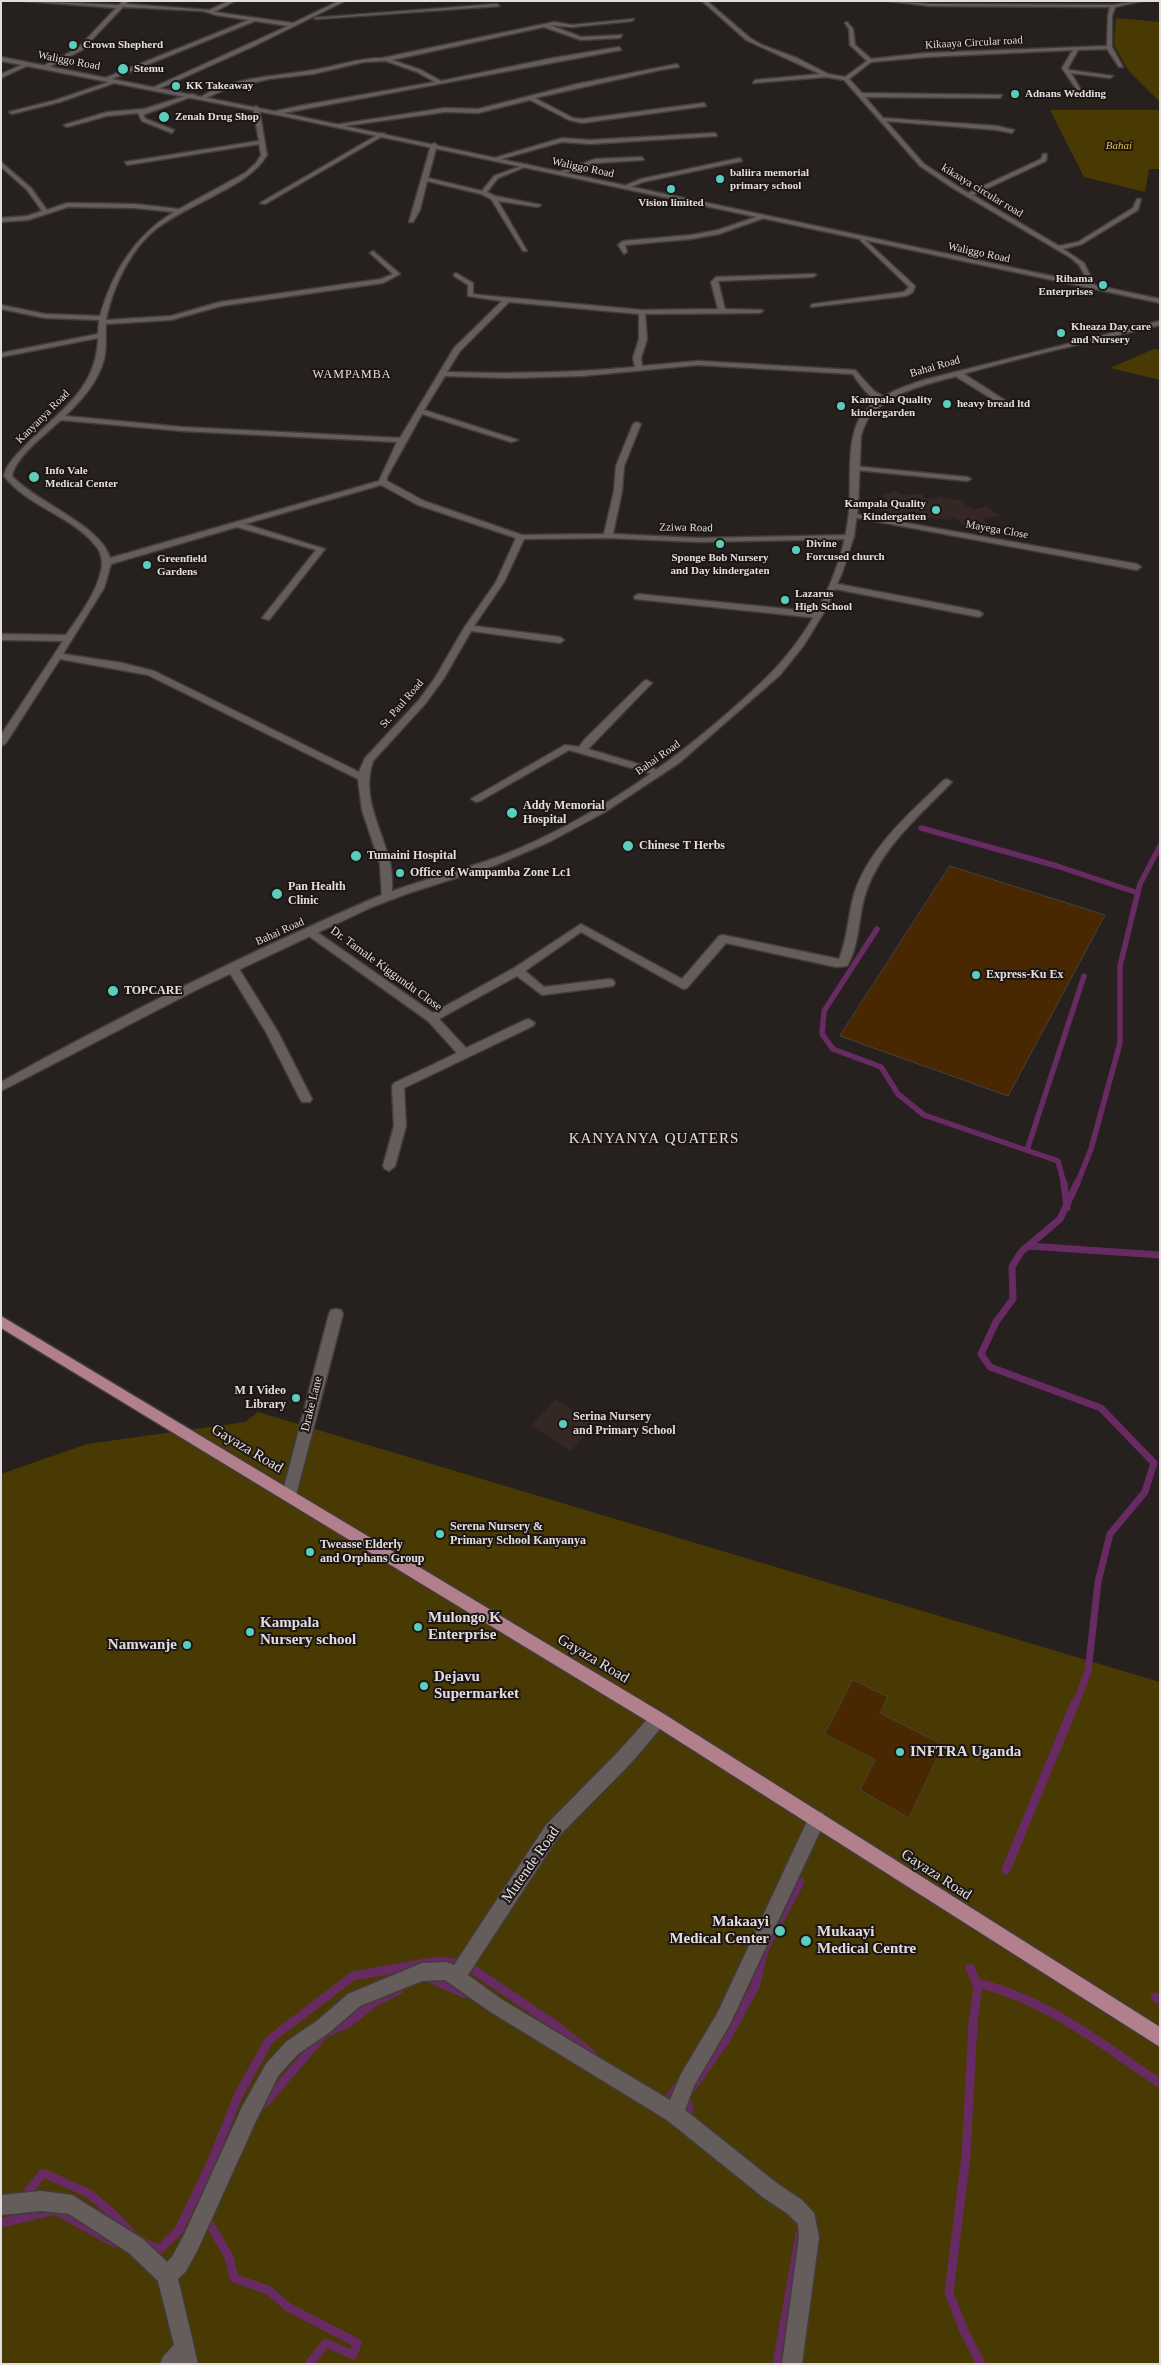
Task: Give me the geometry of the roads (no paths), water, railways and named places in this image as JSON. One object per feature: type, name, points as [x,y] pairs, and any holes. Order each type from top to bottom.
[{"type":"main road","name":"Gayaza Road","points":[[1,1321],[658,1719],[1160,2038]]},
{"type":"street","points":[[27,1],[184,7],[254,20],[295,25]]},
{"type":"street","points":[[209,12],[233,1]]},
{"type":"street","points":[[156,88],[309,19],[343,1]]},
{"type":"street","points":[[438,9],[451,1]]},
{"type":"street","points":[[704,1],[754,43],[795,59],[826,75]]},
{"type":"street","points":[[891,1],[930,5],[1053,3],[1113,6],[1139,1]]},
{"type":"street","points":[[45,67],[80,49],[123,4]]},
{"type":"street","points":[[309,19],[497,5]]},
{"type":"street","points":[[1113,6],[1110,16],[1109,47],[1121,66]]},
{"type":"street","points":[[107,79],[254,20]]},
{"type":"street","points":[[204,97],[222,89],[269,77],[313,72],[364,60],[386,59],[545,25],[559,23],[572,26],[632,20]]},
{"type":"street","points":[[847,23],[851,29],[853,46],[870,61]]},
{"type":"street","points":[[545,25],[583,40],[620,36]]},
{"type":"street","name":"Kikaaya Circular road","points":[[846,78],[870,61],[926,55],[1109,47]]},
{"type":"street","points":[[1077,48],[1065,68],[1080,89]]},
{"type":"street","points":[[278,112],[340,97],[440,82],[619,49]]},
{"type":"street","name":"Waliggo Road","points":[[1,59],[337,124],[762,218],[1160,301]]},
{"type":"street","points":[[386,59],[419,71],[440,82]]},
{"type":"street","points":[[1,76],[28,64]]},
{"type":"street","points":[[337,124],[444,110],[478,111],[529,97],[644,71],[677,66]]},
{"type":"street","points":[[1067,71],[1110,76]]},
{"type":"street","points":[[755,82],[826,75],[846,78]]},
{"type":"street","name":"kikaaya circular road","points":[[846,78],[922,165],[1082,264],[1094,287]]},
{"type":"street","points":[[12,112],[58,101],[117,80]]},
{"type":"street","points":[[859,94],[1000,96]]},
{"type":"street","points":[[67,125],[107,114],[144,111],[193,95]]},
{"type":"street","points":[[529,97],[576,121],[704,105]]},
{"type":"street","name":"Kanyanya Road","points":[[107,562],[98,543],[79,527],[5,476],[13,463],[78,398],[95,370],[100,359],[103,320],[125,264],[136,247],[153,228],[178,211],[253,171],[263,161],[256,108]]},
{"type":"street","points":[[144,111],[140,114],[144,120],[172,131]]},
{"type":"street","points":[[643,114],[651,118]]},
{"type":"street","points":[[880,119],[997,128],[1012,131]]},
{"type":"street","points":[[263,203],[383,134]]},
{"type":"street","points":[[494,159],[562,140],[596,142],[715,135]]},
{"type":"street","points":[[127,163],[262,142]]},
{"type":"street","points":[[411,221],[416,210],[434,145]]},
{"type":"street","points":[[968,195],[1044,160],[1045,155]]},
{"type":"street","points":[[559,173],[595,161],[642,159]]},
{"type":"street","points":[[625,187],[641,181],[740,160]]},
{"type":"street","points":[[1,164],[29,190],[45,211]]},
{"type":"street","points":[[484,193],[496,177],[525,165]]},
{"type":"street","points":[[425,179],[484,193],[493,198],[538,205]]},
{"type":"street","points":[[493,198],[525,250]]},
{"type":"street","points":[[1058,248],[1080,243],[1136,209],[1139,200]]},
{"type":"street","points":[[1,220],[28,218],[60,206],[103,205],[178,211]]},
{"type":"street","points":[[624,252],[621,245],[623,243],[709,233],[745,225],[762,218]]},
{"type":"street","points":[[813,306],[911,292],[913,287],[875,253],[862,238]]},
{"type":"street","points":[[1,307],[55,317],[103,320],[171,318],[220,304],[383,281],[395,277],[397,274],[379,261],[373,253]]},
{"type":"street","points":[[456,275],[471,284],[470,295],[473,296],[642,312],[760,311]]},
{"type":"street","points":[[722,311],[714,282],[716,279],[813,275]]},
{"type":"street","points":[[1,743],[58,656],[103,580],[107,562],[383,482],[383,476],[402,440],[457,350],[508,299]]},
{"type":"street","points":[[639,368],[637,358],[643,339],[642,312]]},
{"type":"street","name":"Bahai Road","points":[[1,1087],[83,1041],[232,967],[387,898],[508,856],[613,804],[696,746],[788,660],[818,615],[833,586],[850,537],[856,468],[855,442],[858,428],[864,417],[886,400],[912,386],[1160,323]]},
{"type":"street","points":[[1,355],[102,335]]},
{"type":"street","points":[[441,374],[573,374],[684,364],[727,364],[855,372],[865,390],[873,396],[886,400]]},
{"type":"street","points":[[958,374],[1005,403]]},
{"type":"street","points":[[420,411],[514,440]]},
{"type":"street","points":[[59,418],[182,429],[402,440]]},
{"type":"street","points":[[608,536],[618,490],[620,466],[637,424]]},
{"type":"street","points":[[856,468],[968,479]]},
{"type":"street","name":"Zziwa Road","points":[[383,482],[395,491],[421,503],[521,537],[608,536],[699,540],[850,537]]},
{"type":"street","name":"Mayega Close","points":[[853,514],[1136,566]]},
{"type":"street","points":[[235,524],[321,549],[266,618]]},
{"type":"street","name":"St. Paul Road","points":[[362,776],[368,760],[422,702],[468,628],[500,582],[521,537]]},
{"type":"street","points":[[833,586],[979,614]]},
{"type":"street","points":[[638,597],[818,615]]},
{"type":"street","points":[[468,628],[560,640]]},
{"type":"street","points":[[1,637],[69,638]]},
{"type":"street","points":[[58,656],[122,666],[151,673],[312,754],[362,776],[363,794],[385,862],[387,898]]},
{"type":"street","points":[[582,750],[588,741],[647,683]]},
{"type":"street","points":[[476,799],[568,747],[658,774]]},
{"type":"street","points":[[432,1018],[518,971],[581,927],[683,985],[723,939],[843,963],[860,893],[868,872],[880,854],[947,782]]},
{"type":"street","name":"Dr. Tamale Kiggundu Close","points":[[310,932],[432,1018],[464,1053]]},
{"type":"street","points":[[232,967],[280,1043],[306,1099]]},
{"type":"street","points":[[518,971],[542,991],[609,983]]},
{"type":"street","points":[[390,1166],[400,1126],[398,1086],[529,1023]]},
{"type":"street","name":"Drake Lane","points":[[289,1495],[336,1314]]},
{"type":"street","name":"Mutende Road","points":[[456,1977],[552,1831],[625,1757],[658,1719]]},
{"type":"street","points":[[674,2113],[687,2080],[724,2018],[817,1819]]},
{"type":"street","points":[[167,2276],[179,2264],[191,2242],[249,2114],[272,2070],[292,2048],[324,2026],[354,2000],[422,1972],[447,1971],[495,2005],[674,2113],[771,2191],[794,2207],[807,2220],[809,2238],[792,2364]]},
{"type":"street","points":[[1,2205],[41,2201],[72,2205],[136,2246],[167,2276],[186,2356],[170,2364]]},
{"type":"waterway","points":[[921,828],[1057,866],[1138,893]]},
{"type":"waterway","points":[[1138,893],[1140,884],[1160,846]]},
{"type":"waterway","points":[[1077,1184],[1091,1149],[1120,1043],[1120,966],[1138,893]]},
{"type":"waterway","points":[[877,929],[824,1011],[822,1034],[833,1049],[881,1067],[898,1094],[924,1115],[1058,1161],[1064,1184]]},
{"type":"waterway","points":[[1027,1150],[1084,976]]},
{"type":"waterway","points":[[1064,1183],[1067,1205]]},
{"type":"waterway","points":[[1067,1205],[1077,1183]]},
{"type":"waterway","points":[[1028,1246],[1060,1219],[1067,1205]]},
{"type":"waterway","points":[[1028,1246],[1160,1255]]},
{"type":"waterway","points":[[1028,1246],[1021,1252],[1012,1267],[1013,1299],[996,1322],[981,1354],[990,1367],[1101,1408],[1154,1463],[1145,1492],[1110,1534],[1098,1582],[1088,1672],[1075,1705]]},
{"type":"waterway","points":[[1006,1870],[1075,1703]]},
{"type":"waterway","points":[[691,2089],[725,2041],[755,1987],[764,1950],[800,1882]]},
{"type":"waterway","points":[[141,2241],[159,2250],[179,2230],[212,2161],[238,2096],[269,2040],[353,1976],[437,1961],[465,1964],[555,2025],[593,2055]]},
{"type":"waterway","points":[[970,1968],[976,1983]]},
{"type":"waterway","points":[[429,1978],[466,1994]]},
{"type":"waterway","points":[[976,1983],[1001,1990],[1049,2011],[1072,2024],[1160,2083]]},
{"type":"waterway","points":[[976,1983],[978,1987],[973,2023],[966,2156],[949,2293],[964,2331],[981,2364]]},
{"type":"waterway","points":[[264,2104],[324,2034],[350,2022],[373,2003],[399,1990]]},
{"type":"waterway","points":[[1155,1997],[1160,2000]]},
{"type":"waterway","points":[[663,2099],[668,2101],[677,2087]]},
{"type":"waterway","points":[[686,2097],[689,2110]]},
{"type":"waterway","points":[[22,2199],[43,2173],[88,2193],[112,2213],[133,2235]]},
{"type":"waterway","points":[[1,2223],[55,2210],[115,2243]]},
{"type":"waterway","points":[[206,2218],[229,2257],[234,2278],[268,2290],[288,2307],[357,2343],[353,2355],[326,2343],[309,2364]]},
{"type":"waterway","points":[[777,2364],[800,2234]]},
{"type":"place","name":"Crown Shepherd","points":[[73,45]]},
{"type":"place","name":"Stemu","points":[[123,69]]},
{"type":"place","name":"KK Takeaway","points":[[176,86]]},
{"type":"place","name":"Adnans Wedding","points":[[1015,94]]},
{"type":"place","name":"Zenah Drug Shop","points":[[164,117]]},
{"type":"place","name":"baliira memorial primary school","points":[[720,179]]},
{"type":"place","name":"Vision limited","points":[[671,189]]},
{"type":"place","name":"Rihama Enterprises","points":[[1103,285]]},
{"type":"place","name":"Kheaza Day care and Nursery","points":[[1061,333]]},
{"type":"place","name":"heavy bread ltd","points":[[947,404]]},
{"type":"place","name":"Kampala Quality kindergarden","points":[[841,406]]},
{"type":"place","name":"Info Vale Medical Center","points":[[34,477]]},
{"type":"place","name":"Kampala Quality Kindergatten","points":[[936,510]]},
{"type":"place","name":"Sponge Bob Nursery and Day kindergaten","points":[[720,544]]},
{"type":"place","name":"Divine Forcused church","points":[[796,550]]},
{"type":"place","name":"Greenfield Gardens","points":[[147,565]]},
{"type":"place","name":"Lazarus High School","points":[[785,600]]},
{"type":"place","name":"Addy Memorial Hospital","points":[[512,813]]},
{"type":"place","name":"Chinese T Herbs","points":[[628,846]]},
{"type":"place","name":"Tumaini Hospital","points":[[356,856]]},
{"type":"place","name":"Office of Wampamba Zone Lc1","points":[[400,873]]},
{"type":"place","name":"Pan Health Clinic","points":[[277,894]]},
{"type":"place","name":"Express-Ku Ex","points":[[976,975]]},
{"type":"place","name":"TOPCARE","points":[[113,991]]},
{"type":"place","name":"M I Video Library","points":[[296,1398]]},
{"type":"place","name":"Serina Nursery and Primary School","points":[[563,1424]]},
{"type":"place","name":"Serena Nursery & Primary School Kanyanya","points":[[440,1534]]},
{"type":"place","name":"Tweasse Elderly and Orphans Group","points":[[310,1552]]},
{"type":"place","name":"Mulongo K Enterprise","points":[[418,1627]]},
{"type":"place","name":"Kampala Nursery school","points":[[250,1632]]},
{"type":"place","name":"Namwanje","points":[[187,1645]]},
{"type":"place","name":"Dejavu Supermarket","points":[[424,1686]]},
{"type":"place","name":"INFTRA Uganda","points":[[900,1752]]},
{"type":"place","name":"Makaayi Medical Center","points":[[780,1931]]},
{"type":"place","name":"Mukaayi Medical Centre","points":[[806,1941]]},
{"type":"district","name":"WAMPAMBA","points":[[352,375]]},
{"type":"district","name":"KANYANYA QUATERS","points":[[654,1139]]},
{"type":"park label","name":"Bahai","points":[[1119,146]]}]
